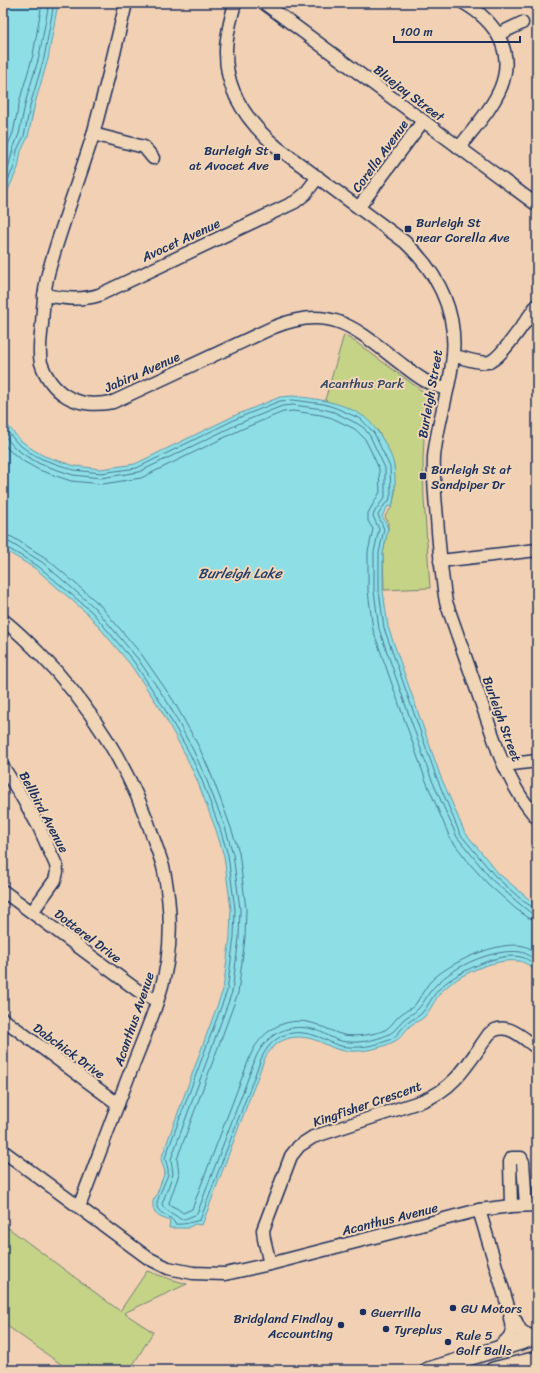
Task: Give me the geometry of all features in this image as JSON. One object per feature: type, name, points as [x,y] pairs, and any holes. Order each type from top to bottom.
[{"type":"main road","points":[[428,1370],[537,1337]]},
{"type":"main road","points":[[492,1370],[537,1359]]},
{"type":"street","name":"Jabiru Avenue","points":[[126,3],[93,134],[49,271],[44,295],[40,343],[42,364],[54,387],[70,398],[84,404],[102,404],[112,402],[287,321],[313,317],[335,320],[354,329],[427,383],[446,390]]},
{"type":"street","name":"Burleigh Street","points":[[235,3],[227,37],[227,67],[238,102],[246,115],[262,134],[405,242],[430,269],[449,312],[453,339],[453,355],[437,434],[434,458],[434,483],[440,561],[446,602],[504,765],[515,789],[537,818]]},
{"type":"street","name":"Bluejay Street","points":[[264,3],[537,206]]},
{"type":"street","points":[[459,148],[492,104],[504,77],[505,60],[499,34],[483,16],[464,3]]},
{"type":"street","points":[[499,34],[522,23]]},
{"type":"street","name":"Corella Avenue","points":[[359,207],[423,120]]},
{"type":"street","points":[[93,134],[144,147],[153,158]]},
{"type":"street","name":"Avocet Avenue","points":[[44,295],[74,299],[98,295],[295,202],[308,190],[318,177]]},
{"type":"street","points":[[453,355],[484,362],[492,361],[501,353],[537,305]]},
{"type":"street","points":[[440,561],[537,550]]},
{"type":"street","name":"Acanthus Avenue","points":[[3,620],[18,632],[71,688],[87,708],[116,755],[141,803],[163,868],[169,901],[169,948],[164,978],[157,1001],[79,1207]]},
{"type":"street","points":[[504,765],[537,761]]},
{"type":"street","name":"Bellbird Avenue","points":[[3,768],[39,827],[56,865],[55,880],[32,912]]},
{"type":"street","name":"Dotterel Drive","points":[[3,890],[137,990],[157,1001]]},
{"type":"street","name":"Dabchick Drive","points":[[3,1019],[118,1104]]},
{"type":"street","name":"Kingfisher Crescent","points":[[270,1264],[263,1230],[291,1156],[299,1146],[313,1137],[437,1095],[454,1081],[489,1034],[497,1029],[509,1029],[537,1048]]},
{"type":"street","name":"Acanthus Avenue","points":[[3,1151],[148,1258],[168,1268],[193,1273],[225,1274],[270,1264],[479,1210],[531,1205]]},
{"type":"street","points":[[511,1206],[510,1162],[512,1158],[516,1157],[521,1158],[523,1162],[531,1205]]},
{"type":"street","points":[[479,1210],[510,1313],[511,1334],[498,1348]]},
{"type":"street","points":[[510,1313],[520,1330],[537,1337]]},
{"type":"green space","name":"Acanthus Park","points":[[344,335],[425,393],[431,404],[424,438],[423,460],[430,588],[384,590],[383,553],[388,529],[388,521],[385,516],[392,507],[395,493],[394,466],[378,431],[325,400]]},
{"type":"green space","points":[[3,1224],[120,1311],[147,1271],[187,1284],[124,1313],[153,1332],[130,1370],[69,1370],[3,1323]]},
{"type":"water","points":[[3,3],[58,3],[48,59],[35,103],[28,137],[21,151],[18,168],[3,201]]},
{"type":"water","name":"Burleigh Lake","points":[[293,396],[338,404],[363,416],[378,432],[393,461],[395,482],[392,507],[388,506],[382,516],[388,529],[383,553],[383,591],[388,627],[440,775],[464,831],[498,873],[537,906],[537,971],[523,962],[518,961],[498,962],[476,969],[456,980],[441,992],[424,1017],[411,1025],[398,1039],[379,1047],[359,1051],[346,1051],[336,1049],[316,1040],[304,1037],[290,1038],[278,1043],[272,1048],[264,1060],[202,1225],[195,1224],[187,1228],[169,1228],[170,1221],[155,1213],[153,1201],[165,1172],[161,1159],[223,990],[230,937],[231,909],[224,856],[197,780],[185,754],[160,708],[130,664],[89,615],[36,569],[3,549],[3,420],[20,440],[44,456],[75,466],[101,469],[135,464],[236,415],[280,397]]},
{"type":"place","name":"Burleigh St at Avocet Ave","points":[[277,157]]},
{"type":"place","name":"Burleigh St near Corella Ave","points":[[408,229]]},
{"type":"place","name":"Burleigh St at Sandpiper Dr","points":[[423,476]]},
{"type":"place","name":"GU Motors","points":[[453,1308]]},
{"type":"place","name":"Guerrilla","points":[[363,1312]]},
{"type":"place","name":"Bridgland Findlay Accounting","points":[[341,1325]]},
{"type":"place","name":"Tyreplus","points":[[386,1329]]},
{"type":"place","name":"Rule 5 Golf Balls","points":[[448,1342]]}]
